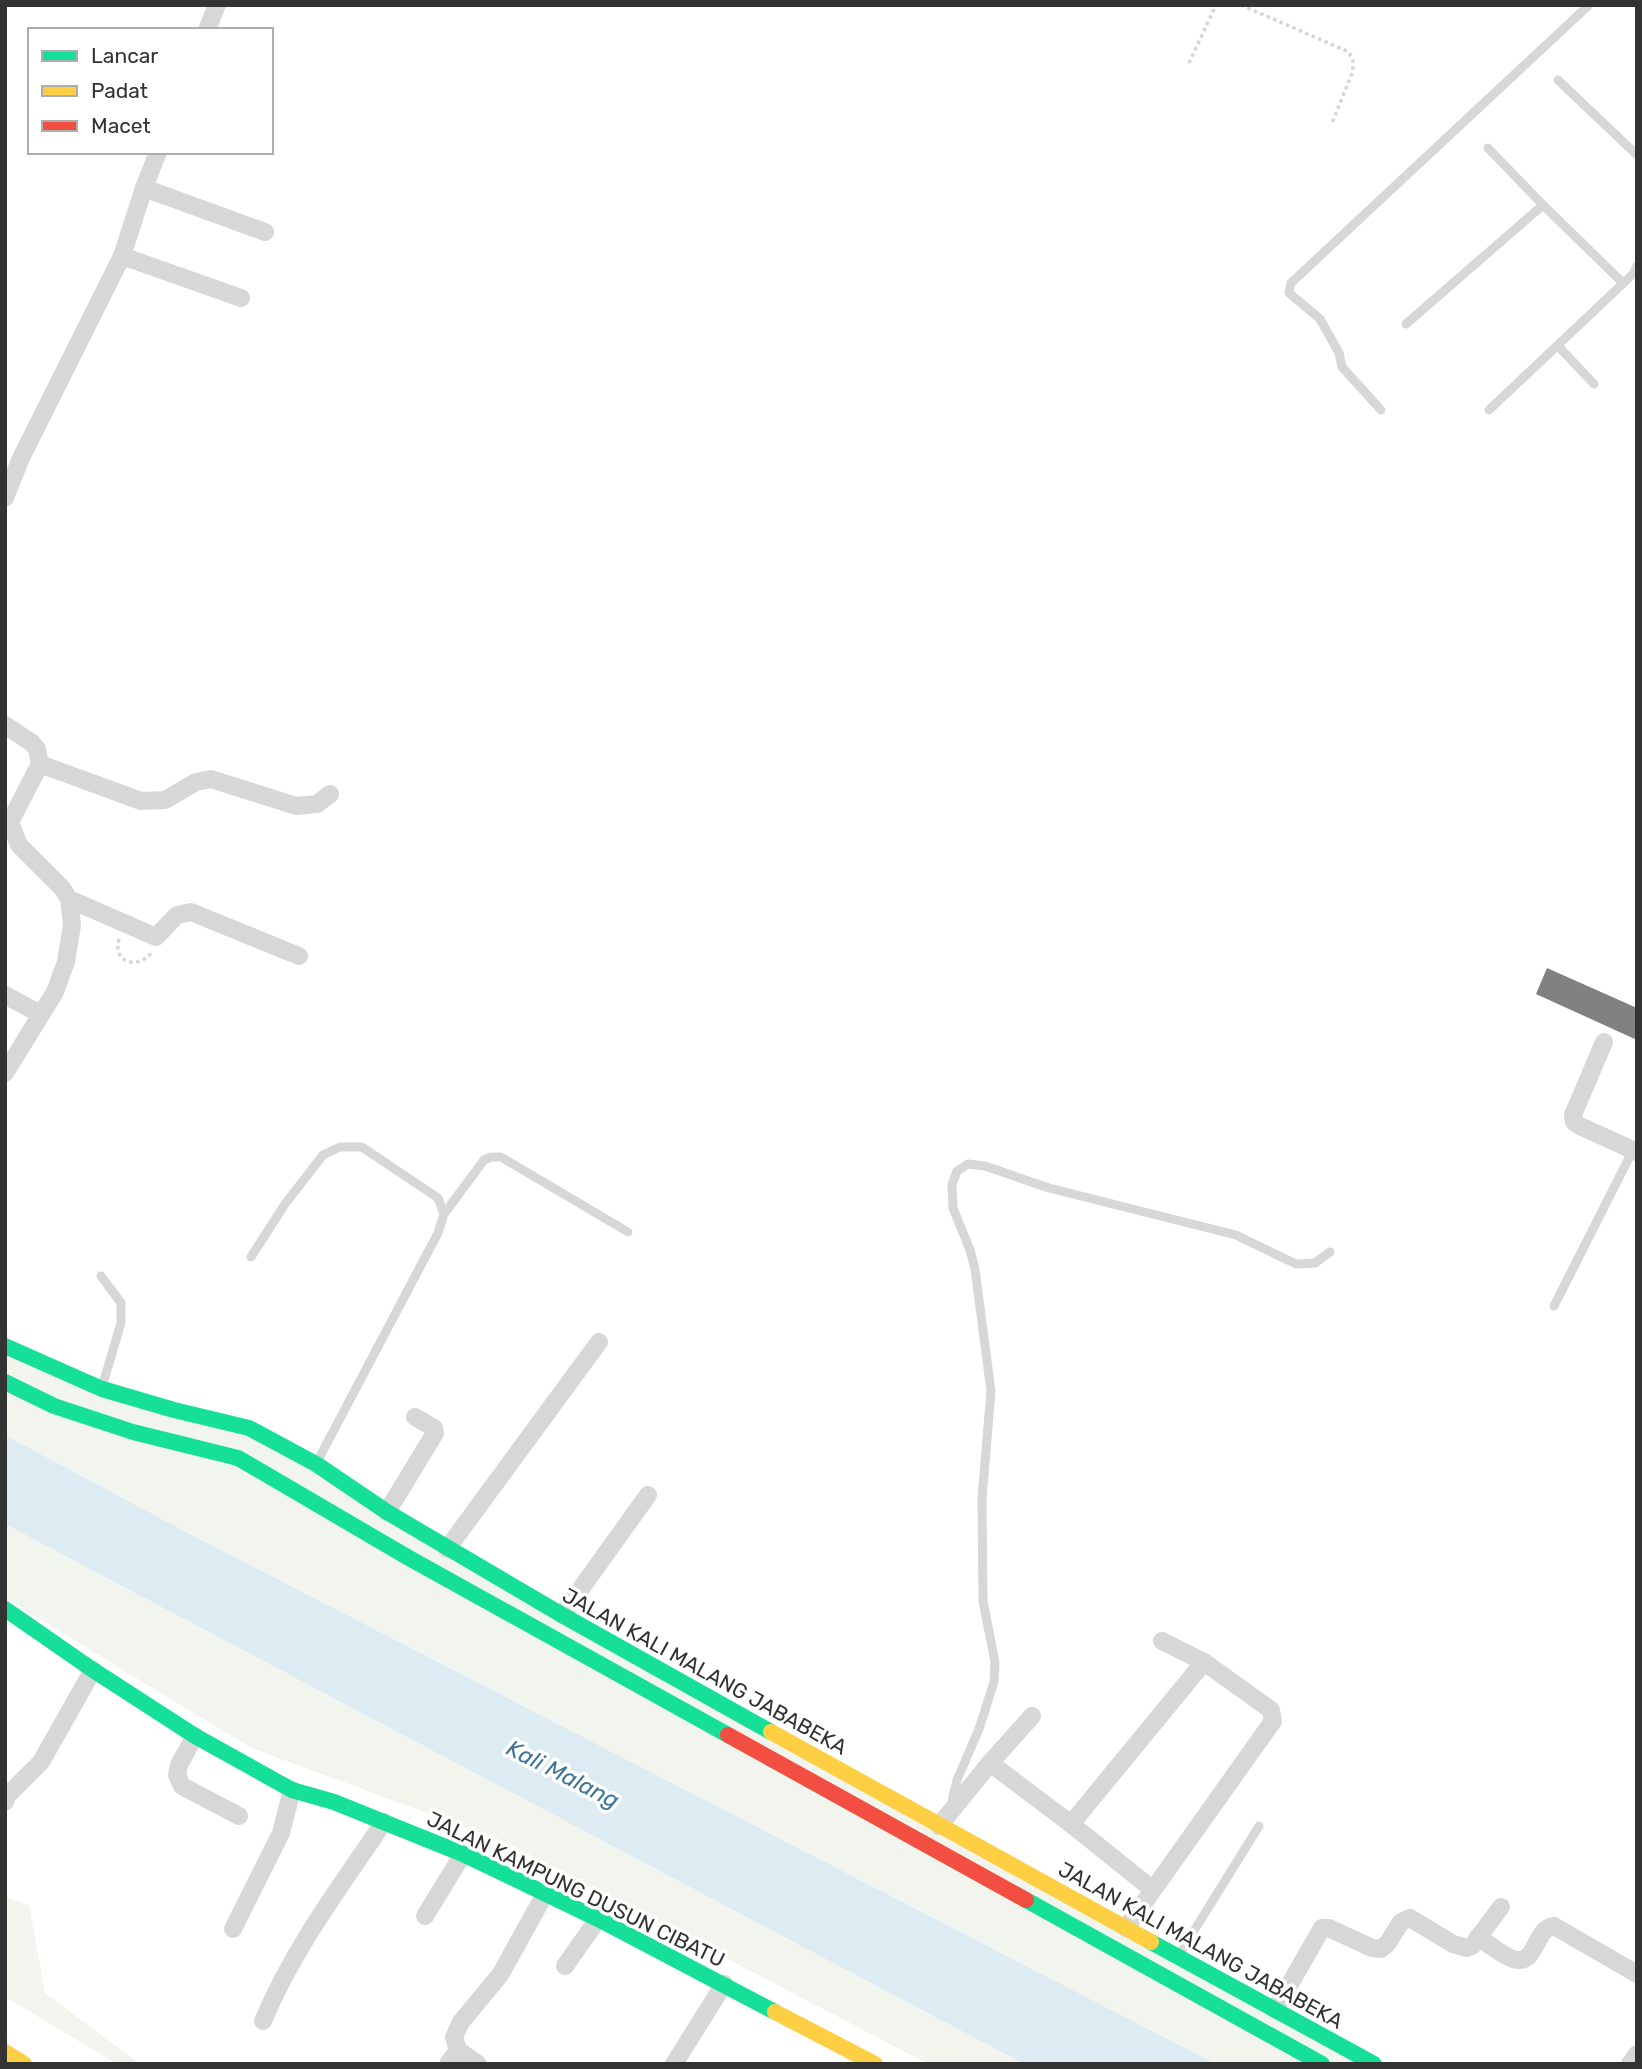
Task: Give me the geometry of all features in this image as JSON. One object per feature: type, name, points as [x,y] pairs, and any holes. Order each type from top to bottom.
[{"type":"main road","name":"JALAN KALI MALANG JABABEKA","points":[[5,1346],[102,1389],[249,1428],[308,1478],[421,1564],[1322,2064]]},
{"type":"main road","name":"JALAN KALI MALANG JABABEKA","points":[[5,1382],[68,1410],[134,1432],[308,1478],[387,1512],[562,1615],[939,1826],[1374,2064]]},
{"type":"main road","name":"JALAN KAMPUNG DUSUN CIBATU","points":[[8,1617],[195,1736],[292,1790],[334,1802],[463,1854],[724,1984],[850,2058],[875,2064]]},
{"type":"main road","points":[[5,2052],[24,2064]]},
{"type":"street","points":[[208,28],[217,5]]},
{"type":"street","points":[[5,498],[20,458],[122,256],[157,154]]},
{"type":"street","points":[[144,188],[265,232]]},
{"type":"street","points":[[122,256],[242,298]]},
{"type":"street","points":[[5,725],[32,743],[37,749],[40,764],[8,824],[19,845],[62,888],[69,899],[72,925],[66,962],[55,992],[5,1073]]},
{"type":"street","points":[[40,764],[141,801],[165,800],[196,782],[211,779],[296,806],[317,804],[330,794]]},
{"type":"street","points":[[69,899],[156,937],[177,915],[191,912],[299,956]]},
{"type":"street","points":[[5,995],[40,1014]]},
{"type":"street","points":[[1604,1042],[1584,1085],[1573,1119],[1580,1126],[1635,1151]]},
{"type":"street","points":[[447,1549],[599,1342]]},
{"type":"street","points":[[387,1512],[435,1433],[434,1428],[415,1417]]},
{"type":"street","points":[[562,1615],[648,1495]]},
{"type":"street","points":[[1126,1928],[1273,1721],[1271,1710],[1204,1662],[1162,1641]]},
{"type":"street","points":[[1071,1824],[1204,1662]]},
{"type":"street","points":[[5,1802],[7,1796],[41,1762],[93,1670]]},
{"type":"street","points":[[939,1826],[1032,1716]]},
{"type":"street","points":[[195,1736],[179,1765],[177,1775],[182,1786],[239,1816]]},
{"type":"street","points":[[990,1763],[1152,1889]]},
{"type":"street","points":[[233,1929],[281,1833],[292,1790]]},
{"type":"street","points":[[263,2021],[276,1989],[303,1941],[384,1822]]},
{"type":"street","points":[[425,1916],[463,1854]]},
{"type":"street","points":[[478,2064],[453,2057],[454,2037],[461,2022],[500,1975],[545,1894]]},
{"type":"street","points":[[1275,2010],[1322,1928],[1329,1928],[1372,1948],[1381,1949],[1401,1922],[1414,1918],[1459,1946],[1468,1948],[1501,1907]]},
{"type":"street","points":[[565,1966],[598,1919]]},
{"type":"street","points":[[1478,1937],[1511,1958],[1520,1960],[1529,1956],[1544,1930],[1554,1926],[1637,1974]]},
{"type":"street","points":[[674,2064],[724,1984]]},
{"type":"street","points":[[1630,2064],[1637,2054]]},
{"type":"lane","points":[[1381,411],[1342,367],[1339,353],[1320,319],[1289,293],[1291,283],[1589,5]]},
{"type":"lane","points":[[1558,80],[1637,155]]},
{"type":"lane","points":[[1488,148],[1542,205],[1623,283]]},
{"type":"lane","points":[[1406,324],[1542,205]]},
{"type":"lane","points":[[1489,410],[1636,272]]},
{"type":"lane","points":[[1558,345],[1594,384]]},
{"type":"lane","points":[[251,1257],[285,1204],[323,1155],[340,1146],[362,1147],[438,1198],[444,1214]]},
{"type":"lane","points":[[1554,1306],[1635,1151]]},
{"type":"lane","points":[[308,1478],[438,1233],[444,1214],[484,1160],[501,1157],[628,1232]]},
{"type":"lane","points":[[952,1808],[957,1780],[979,1729],[994,1682],[995,1662],[984,1601],[982,1498],[992,1391],[975,1269],[953,1208],[952,1185],[957,1171],[968,1164],[985,1166],[1049,1188],[1236,1235],[1296,1264],[1315,1263],[1330,1252]]},
{"type":"lane","points":[[101,1276],[121,1303],[121,1323],[102,1389]]},
{"type":"lane","points":[[1178,1956],[1259,1826]]},
{"type":"path","points":[[1189,63],[1216,5]]},
{"type":"path","points":[[1241,5],[1349,52],[1353,71],[1332,123]]},
{"type":"shaded area","points":[[5,1346],[249,1428],[1375,2064],[1216,2064],[186,1532],[5,1435]]},
{"type":"shaded area","points":[[5,1524],[1024,2064],[928,2064],[503,1841],[251,1748],[5,1598]]},
{"type":"shaded area","points":[[5,1897],[29,1905],[45,1993],[140,2064],[117,2064],[5,1997]]},
{"type":"water","name":"Kali Malang","points":[[5,1435],[186,1532],[1216,2064],[1024,2064],[5,1524]]},
{"type":"building","points":[[1547,968],[1637,1008],[1637,1040],[1536,994]]},
{"type":"traffic: fast","points":[[5,1346],[102,1389],[249,1428],[316,1464],[387,1512],[562,1615],[771,1732]]},
{"type":"traffic: fast","points":[[5,1382],[54,1406],[133,1432],[238,1458],[409,1558],[728,1735]]},
{"type":"traffic: fast","points":[[5,1609],[195,1736],[292,1790],[334,1802],[463,1854],[598,1919],[775,2012]]},
{"type":"traffic: fast","points":[[1026,1900],[1322,2064]]},
{"type":"traffic: fast","points":[[1151,1942],[1374,2064]]},
{"type":"traffic: slow","points":[[771,1732],[1151,1942]]},
{"type":"traffic: slow","points":[[775,2012],[875,2064]]},
{"type":"traffic: slow","points":[[5,2052],[24,2064]]},
{"type":"traffic: jam","points":[[728,1735],[1026,1900]]}]
